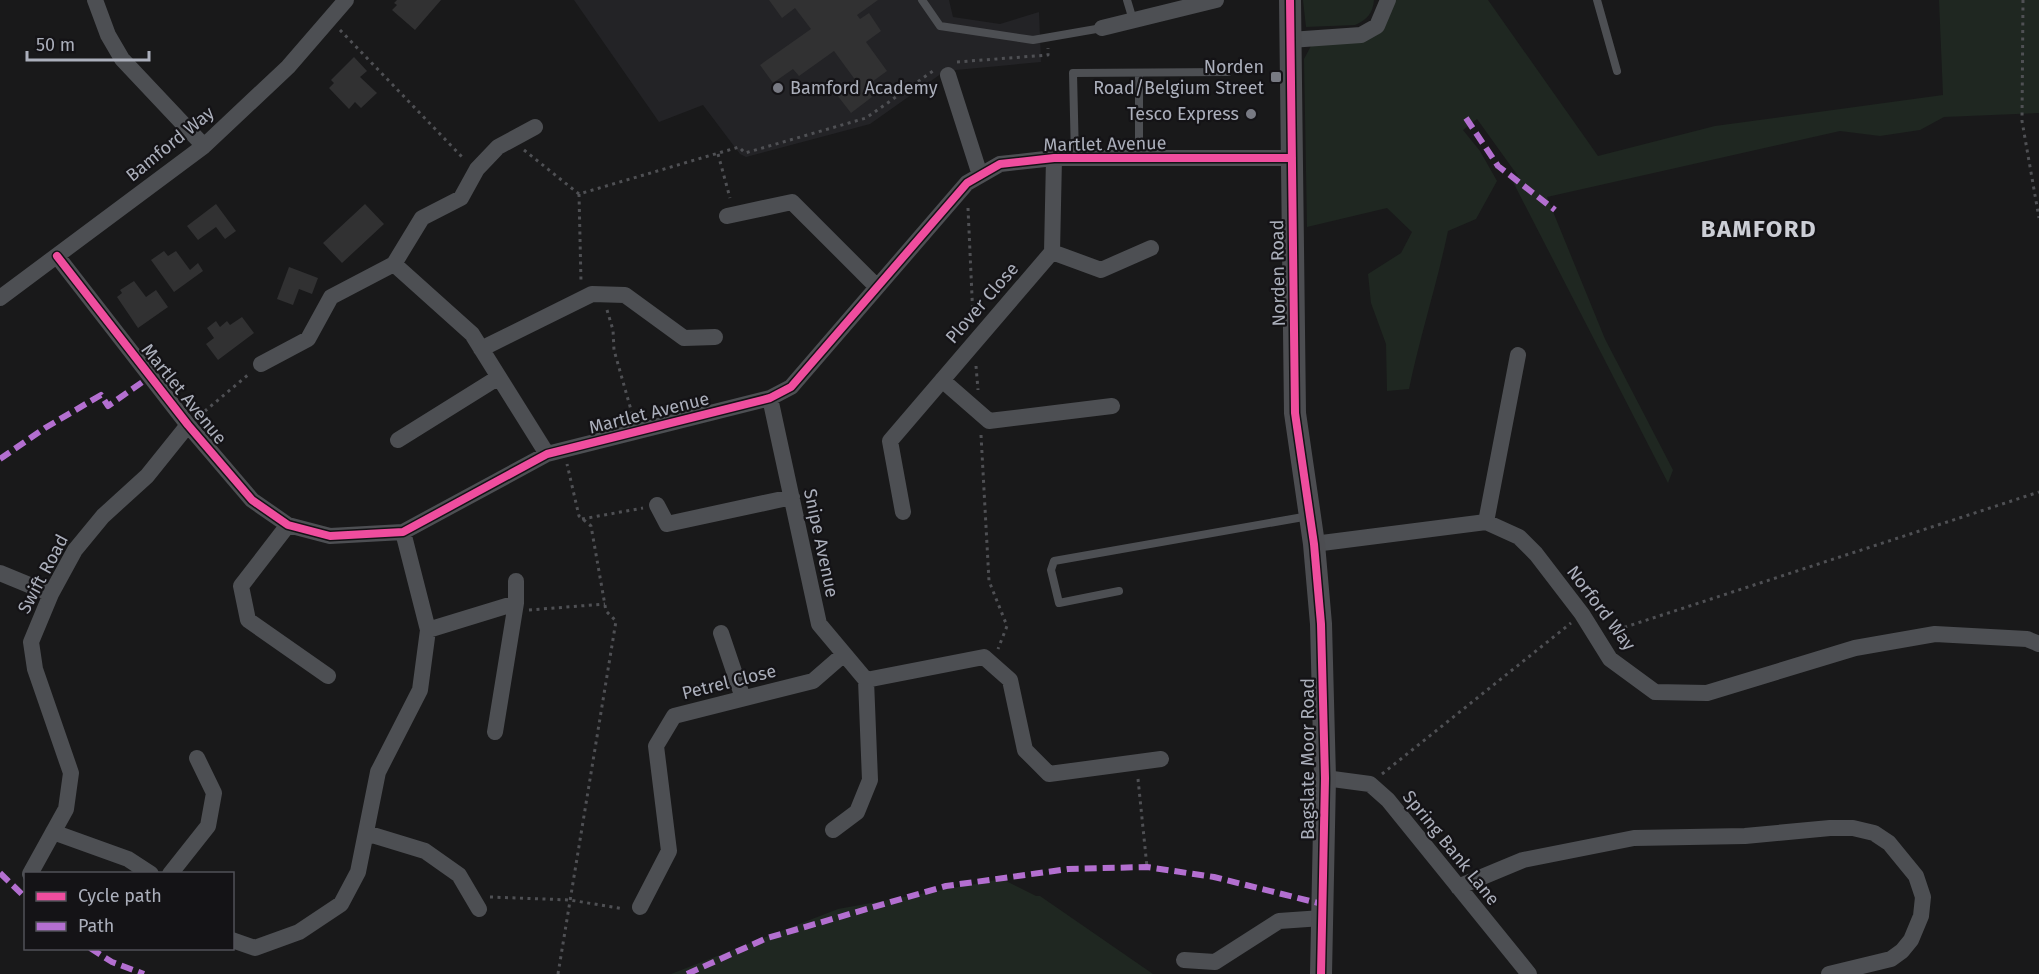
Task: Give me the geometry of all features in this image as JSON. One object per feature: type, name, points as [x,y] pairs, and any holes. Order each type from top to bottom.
[{"type":"street","points":[[95,0],[108,35],[122,59],[204,146]]},
{"type":"street","name":"Bamford Way","points":[[0,298],[204,146],[288,67],[346,0]]},
{"type":"street","points":[[1102,27],[1216,0]]},
{"type":"street","name":"Norden Road","points":[[1290,0],[1295,413],[1314,544]]},
{"type":"street","points":[[1290,40],[1361,35],[1377,26],[1388,0]]},
{"type":"street","points":[[947,68],[973,179]]},
{"type":"street","points":[[261,364],[308,339],[331,297],[394,264],[422,218],[460,198],[476,171],[498,147],[535,127]]},
{"type":"street","points":[[1054,158],[1052,252],[1101,270],[1151,248]]},
{"type":"street","name":"Martlet Avenue","points":[[57,256],[188,425],[252,500],[288,525],[330,536],[403,532],[547,454],[770,399],[791,387],[876,286],[973,179],[1000,164],[1054,158],[1292,158]]},
{"type":"street","points":[[730,216],[792,202],[876,286]]},
{"type":"street","name":"Plover Close","points":[[903,512],[890,441],[1052,252]]},
{"type":"street","points":[[394,264],[472,334],[547,454]]},
{"type":"street","points":[[481,349],[591,294],[625,295],[684,338],[716,338]]},
{"type":"street","points":[[1314,544],[1486,522],[1518,354]]},
{"type":"street","points":[[398,440],[499,377]]},
{"type":"street","points":[[942,380],[990,421],[1112,405]]},
{"type":"street","name":"Snipe Avenue","points":[[770,399],[819,624],[866,680]]},
{"type":"street","name":"Swift Road","points":[[31,872],[66,809],[71,773],[35,669],[31,642],[51,594],[82,541],[103,516],[147,477],[188,425]]},
{"type":"street","points":[[657,505],[667,524],[792,497]]},
{"type":"street","name":"Norford Way","points":[[1486,522],[1519,537],[1536,554],[1582,614],[1594,637],[1610,659],[1655,692],[1707,693],[1855,648],[1935,634],[2027,639],[2039,644]]},
{"type":"street","points":[[288,525],[241,586],[248,620],[328,676]]},
{"type":"street","points":[[234,941],[255,948],[299,932],[341,904],[358,872],[378,772],[420,690],[428,630],[403,532]]},
{"type":"street","name":"Bagslate Moor Road","points":[[1314,544],[1321,624],[1325,778],[1321,974]]},
{"type":"street","points":[[0,573],[51,594]]},
{"type":"street","points":[[495,732],[515,607],[516,581]]},
{"type":"street","points":[[428,630],[515,607]]},
{"type":"street","points":[[721,633],[742,698]]},
{"type":"street","name":"Petrel Close","points":[[640,907],[669,851],[656,746],[674,716],[813,681],[844,654]]},
{"type":"street","points":[[833,830],[856,812],[870,780],[866,680],[984,657],[1010,680],[1025,750],[1049,774],[1161,759]]},
{"type":"street","points":[[171,872],[208,826],[214,794],[197,758]]},
{"type":"street","points":[[1325,778],[1370,784]]},
{"type":"street","name":"Spring Bank Lane","points":[[1370,784],[1388,800],[1458,887],[1521,971]]},
{"type":"street","points":[[1458,887],[1522,860],[1634,838],[1745,836],[1830,828],[1853,828],[1874,833],[1889,843],[1916,876],[1923,897],[1921,916],[1911,939],[1902,951],[1891,959],[1829,974]]},
{"type":"street","points":[[53,832],[128,859],[149,872]]},
{"type":"street","points":[[366,833],[425,851],[459,875],[475,903]]},
{"type":"street","points":[[1184,960],[1215,962],[1279,921],[1322,918]]},
{"type":"lane","points":[[922,0],[940,26],[1033,40],[1102,27]]},
{"type":"lane","points":[[1127,0],[1133,20]]},
{"type":"lane","points":[[1597,0],[1617,71]]},
{"type":"lane","points":[[1075,158],[1073,73],[1228,72]]},
{"type":"lane","points":[[1139,73],[1140,158]]},
{"type":"lane","points":[[1119,591],[1059,603],[1051,570],[1054,561],[1310,516]]},
{"type":"path","points":[[2023,0],[2022,121],[2039,218]]},
{"type":"path","points":[[330,19],[476,171]]},
{"type":"path","points":[[579,194],[739,147],[745,153],[866,118],[947,68],[1048,55],[1049,37]]},
{"type":"path","points":[[511,140],[579,194]]},
{"type":"path","points":[[718,154],[730,216]]},
{"type":"path","points":[[973,179],[974,342],[989,581],[1007,626],[992,664]]},
{"type":"path","points":[[579,194],[581,300]]},
{"type":"path","points":[[601,294],[614,330],[614,350],[621,381],[638,432]]},
{"type":"path","points":[[188,425],[261,364]]},
{"type":"path","points":[[558,974],[616,621],[606,611],[591,526],[579,516],[563,450]]},
{"type":"path","points":[[1594,637],[2039,492]]},
{"type":"path","points":[[582,519],[657,505]]},
{"type":"path","points":[[515,607],[605,604]]},
{"type":"path","points":[[1370,784],[1582,614]]},
{"type":"path","points":[[1136,762],[1147,867]]},
{"type":"path","points":[[475,903],[570,900],[628,910],[640,907]]},
{"type":"shaded area","name":"Bamford Academy","points":[[574,0],[949,0],[953,17],[1000,24],[1039,12],[1041,62],[945,71],[870,124],[746,157],[740,154],[703,105],[659,122]]},
{"type":"shaded area","points":[[1303,0],[1374,0],[1369,16],[1355,25],[1306,27]]},
{"type":"shaded area","points":[[1393,0],[1488,0],[1598,156],[1715,126],[1943,95],[1939,0],[2039,0],[2039,113],[1944,117],[1920,130],[1880,136],[1840,131],[1547,197],[1605,339],[1673,470],[1668,483],[1511,178],[1518,176],[1477,119],[1463,130],[1480,151],[1497,181],[1476,219],[1448,231],[1409,389],[1387,391],[1386,344],[1371,303],[1368,274],[1401,253],[1412,232],[1387,208],[1307,227],[1304,59],[1311,46],[1364,40]]},
{"type":"shaded area","points":[[1002,879],[1040,896],[1153,974],[671,974],[838,909]]},
{"type":"building","points":[[397,0],[441,0],[415,30],[392,10],[397,5],[394,3]]},
{"type":"building","points":[[769,0],[878,0],[857,15],[860,19],[869,13],[881,31],[866,42],[887,71],[865,87],[872,97],[851,113],[837,95],[856,81],[834,51],[799,76],[793,69],[773,83],[760,65],[811,29],[795,8],[782,18]]},
{"type":"building","points":[[354,57],[367,71],[360,77],[377,93],[361,108],[355,102],[349,109],[329,88],[334,83],[331,80]]},
{"type":"building","points":[[216,204],[236,231],[225,239],[216,227],[198,240],[187,226]]},
{"type":"building","points":[[365,204],[384,224],[342,263],[323,243]]},
{"type":"building","points":[[164,251],[168,256],[176,251],[190,270],[198,263],[203,271],[174,292],[151,260]]},
{"type":"building","points":[[289,267],[318,278],[312,294],[299,289],[293,305],[277,299]]},
{"type":"building","points":[[134,281],[146,297],[156,290],[168,307],[138,328],[117,297],[122,293],[120,290]]},
{"type":"building","points":[[242,317],[254,333],[218,360],[206,344],[214,338],[207,328],[216,321],[220,327],[227,321],[230,325]]},
{"type":"marked path","points":[[1466,118],[1498,166],[1555,210]]},
{"type":"marked path","points":[[0,459],[45,428],[101,395],[108,406],[151,376]]},
{"type":"marked path","points":[[687,974],[767,938],[946,886],[1068,869],[1147,867],[1214,877],[1322,904]]},
{"type":"marked path","points":[[0,873],[24,896]]},
{"type":"marked path","points":[[93,950],[112,962],[144,974]]},
{"type":"cycle path","points":[[1290,0],[1295,413],[1314,544],[1321,624],[1325,778],[1321,974]]},
{"type":"cycle path","points":[[57,256],[188,425],[252,500],[288,525],[330,536],[403,532],[547,454],[770,398],[791,387],[967,183],[1000,164],[1054,158],[1292,158]]},
{"type":"place","name":"Norden Road/Belgium Street","points":[[1276,77]]},
{"type":"place","name":"Bamford Academy","points":[[778,88]]},
{"type":"place","name":"Tesco Express","points":[[1251,114]]},
{"type":"district","name":"BAMFORD","points":[[1759,229]]}]
